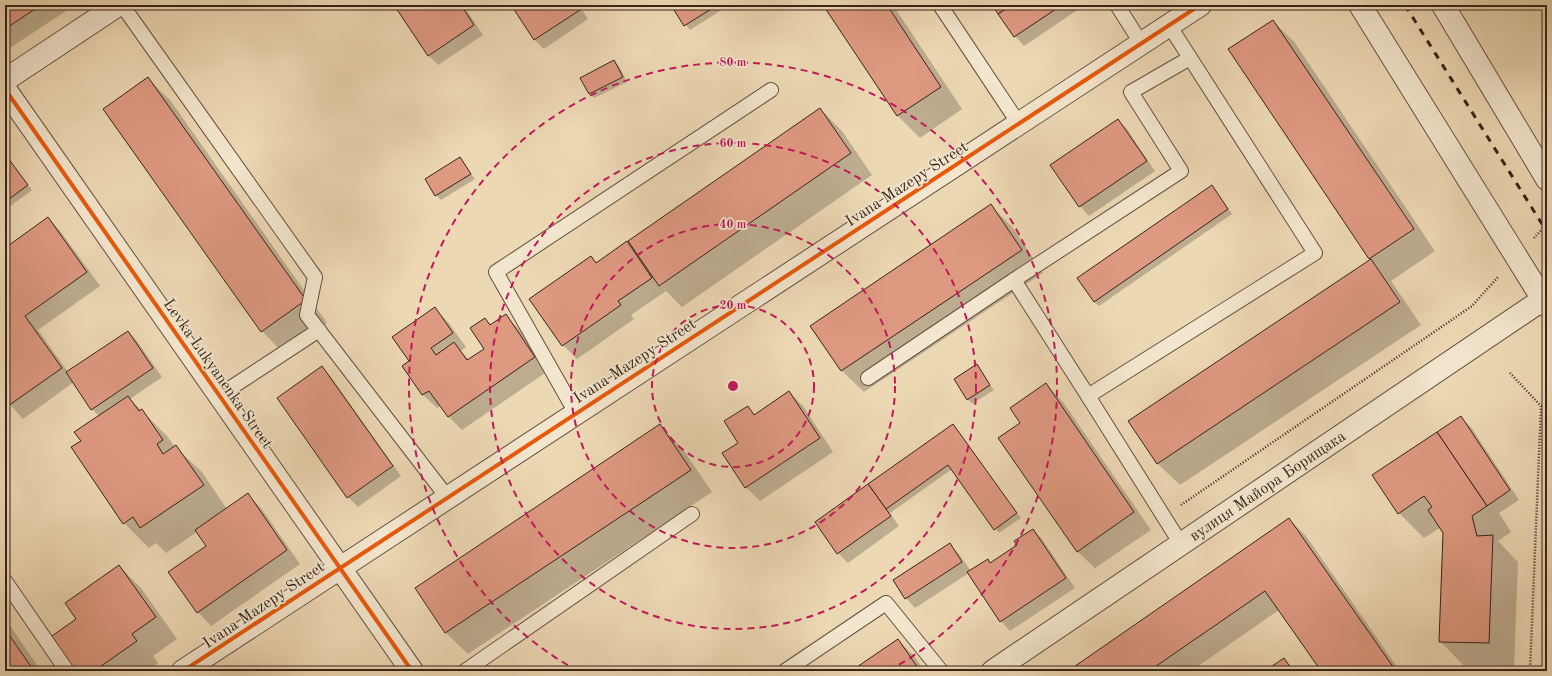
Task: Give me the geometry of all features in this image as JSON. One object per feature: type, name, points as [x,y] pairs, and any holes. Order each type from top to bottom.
[{"type":"street","points":[[5,80],[118,5]]},
{"type":"street","name":"Ivana Mazepy Street","points":[[183,671],[340,566],[448,497],[1200,5]]},
{"type":"street","points":[[1360,5],[1545,303]]},
{"type":"street","points":[[1443,5],[1547,179]]},
{"type":"street","name":"Levka Lukyanenka Street","points":[[5,89],[412,671]]},
{"type":"street","name":"вулиця Майора Борищака","points":[[993,671],[1181,544],[1545,303]]},
{"type":"lane","points":[[122,5],[315,277],[307,315],[448,497]]},
{"type":"lane","points":[[940,5],[1019,124]]},
{"type":"lane","points":[[1117,5],[1141,43]]},
{"type":"lane","points":[[1088,396],[1315,253],[1169,25]]},
{"type":"lane","points":[[868,378],[1014,280],[1181,171],[1131,92],[1190,58]]},
{"type":"lane","points":[[576,413],[496,272],[771,90]]},
{"type":"lane","points":[[1014,280],[1181,544]]},
{"type":"lane","points":[[220,395],[319,330]]},
{"type":"lane","points":[[465,671],[692,514]]},
{"type":"lane","points":[[5,581],[67,671]]},
{"type":"lane","points":[[785,671],[886,604],[941,671]]},
{"type":"path","points":[[1164,517],[1472,306],[1544,227],[1547,209]]},
{"type":"path","points":[[1510,373],[1541,406],[1530,671]]},
{"type":"building","points":[[5,5],[41,5],[5,29]]},
{"type":"building","points":[[394,5],[461,5],[474,25],[428,56]]},
{"type":"building","points":[[511,5],[577,5],[580,10],[534,40]]},
{"type":"building","points":[[682,5],[716,6],[684,26],[674,10]]},
{"type":"building","points":[[823,5],[887,5],[941,87],[897,116]]},
{"type":"building","points":[[992,5],[1012,5],[998,14]]},
{"type":"building","points":[[1012,5],[1062,5],[1014,37],[998,14]]},
{"type":"building","points":[[1273,20],[1414,229],[1369,259],[1228,49]]},
{"type":"building","points":[[614,60],[623,77],[589,94],[580,78]]},
{"type":"building","points":[[148,77],[306,300],[261,332],[103,109]]},
{"type":"building","points":[[820,108],[851,153],[659,286],[628,241]]},
{"type":"building","points":[[1118,119],[1147,161],[1079,207],[1050,165]]},
{"type":"building","points":[[5,154],[28,185],[5,202]]},
{"type":"building","points":[[460,157],[471,174],[435,196],[425,179]]},
{"type":"building","points":[[1212,185],[1228,209],[1094,302],[1077,278]]},
{"type":"building","points":[[991,204],[1022,250],[841,371],[810,326]]},
{"type":"building","points":[[48,217],[87,272],[25,316],[62,368],[8,406],[5,401],[5,248]]},
{"type":"building","points":[[627,241],[652,278],[618,301],[621,305],[562,346],[529,299],[591,256],[596,263]]},
{"type":"building","points":[[1371,259],[1400,302],[1157,464],[1128,421]]},
{"type":"building","points":[[435,307],[453,333],[431,348],[436,355],[454,342],[467,360],[484,349],[470,328],[485,318],[490,325],[506,314],[535,357],[448,417],[429,391],[422,395],[402,366],[409,361],[392,337]]},
{"type":"building","points":[[128,331],[153,368],[91,410],[66,372]]},
{"type":"building","points":[[977,364],[990,385],[967,400],[954,379]]},
{"type":"building","points":[[322,366],[393,466],[347,498],[277,398]]},
{"type":"building","points":[[1046,383],[1134,512],[1077,552],[998,438],[1020,423],[1010,408]]},
{"type":"building","points":[[789,391],[820,438],[745,488],[722,453],[738,443],[724,421],[748,406],[754,415]]},
{"type":"building","points":[[128,396],[139,411],[142,409],[163,440],[157,444],[163,454],[176,445],[204,485],[140,528],[133,517],[123,524],[71,447],[81,441],[74,432]]},
{"type":"building","points":[[1461,416],[1510,490],[1487,506],[1437,432]]},
{"type":"building","points":[[660,424],[691,470],[445,633],[415,588]]},
{"type":"building","points":[[953,424],[1017,513],[994,530],[948,465],[886,509],[868,484]]},
{"type":"building","points":[[1437,432],[1487,506],[1472,516],[1477,536],[1493,535],[1489,643],[1439,642],[1443,533],[1428,510],[1432,507],[1424,496],[1398,514],[1372,475]]},
{"type":"building","points":[[868,484],[891,516],[837,554],[815,522]]},
{"type":"building","points":[[248,493],[287,550],[197,613],[168,572],[206,546],[195,530]]},
{"type":"building","points":[[1289,518],[1396,671],[1321,671],[1265,591],[1149,671],[1068,671]]},
{"type":"building","points":[[1033,529],[1066,578],[1000,622],[967,572],[988,559],[990,563],[1017,545],[1014,541]]},
{"type":"building","points":[[950,543],[962,562],[905,599],[893,580]]},
{"type":"building","points":[[119,565],[156,617],[132,634],[137,641],[94,671],[72,671],[49,638],[76,619],[65,603]]},
{"type":"building","points":[[5,629],[34,671],[5,671]]},
{"type":"building","points":[[898,639],[920,671],[851,671]]},
{"type":"building","points":[[1284,658],[1293,671],[1265,671]]},
{"type":"railway","points":[[1405,5],[1547,232]]},
{"type":"cycle path","points":[[183,671],[1200,5]]},
{"type":"cycle path","points":[[5,89],[412,671]]}]
